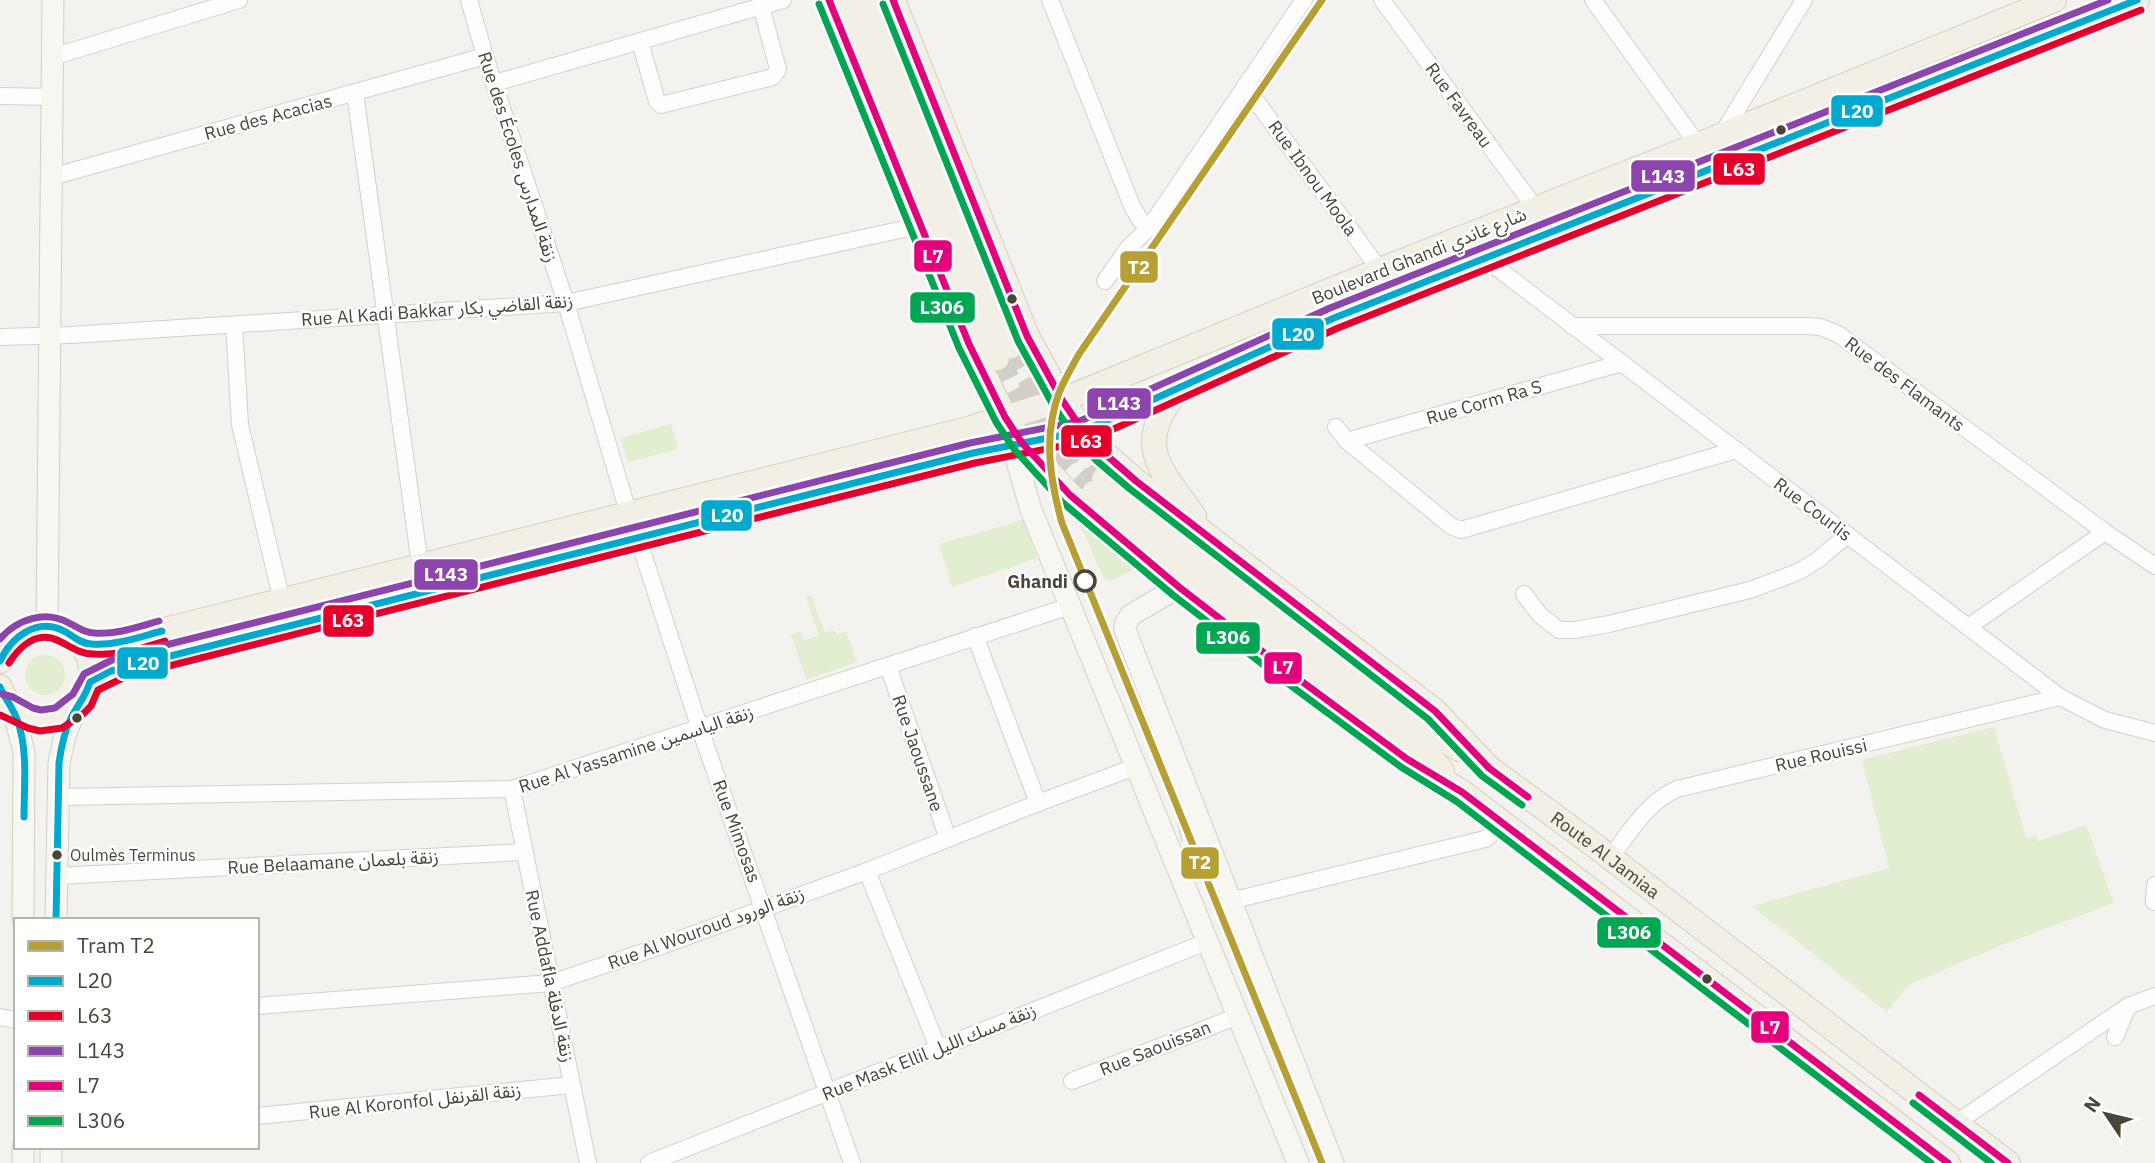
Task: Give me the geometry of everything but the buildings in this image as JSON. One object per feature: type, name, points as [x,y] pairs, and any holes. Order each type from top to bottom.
[{"type":"main road","points":[[47,627],[60,336],[51,177],[53,0]]},
{"type":"main road","points":[[829,0],[969,344],[1018,444],[1031,510],[1298,1163]]},
{"type":"main road","points":[[853,0],[1004,352],[872,0]]},
{"type":"main road","name":"Route Al Jamiaa","points":[[893,0],[1027,336],[1062,400],[1083,431],[1104,453],[1136,481],[1435,712],[1489,768],[1611,858],[2008,1163]]},
{"type":"main road","name":"Boulevard Ghandi شارع غاندي","points":[[79,642],[117,642],[968,429],[1062,400],[1380,270],[1698,145],[2026,6],[2054,0]]},
{"type":"main road","name":"Boulevard Ghandi شارع غاندي","points":[[90,682],[121,667],[973,453],[1083,431],[1264,348],[1484,258],[2137,0]]},
{"type":"main road","points":[[1178,389],[1160,418],[1153,446],[1155,457],[1211,539]]},
{"type":"main road","points":[[1018,444],[1070,495],[1179,587],[1389,746],[1462,792],[1948,1163]]},
{"type":"main road","points":[[1462,792],[1419,745],[1099,486],[1425,728],[1489,768]]},
{"type":"main road","points":[[1179,587],[1131,615],[1125,625],[1125,631],[1333,1163]]},
{"type":"main road","points":[[0,659],[18,636],[33,629],[47,627],[61,630],[79,642],[89,661],[90,682],[61,748],[57,918]]},
{"type":"main road","points":[[6,701],[27,718],[44,720],[58,718],[77,707]]},
{"type":"main road","points":[[6,701],[24,752],[23,918]]},
{"type":"street","points":[[52,57],[239,0]]},
{"type":"street","name":"Rue des Écoles زنقة المدارس","points":[[469,0],[566,303],[629,515]]},
{"type":"street","points":[[495,83],[783,0]]},
{"type":"street","points":[[1050,0],[1132,206],[1140,220],[1149,228]]},
{"type":"street","points":[[1105,281],[1129,247],[1149,228],[1304,0]]},
{"type":"street","name":"Rue Favreau","points":[[1381,0],[1536,209]]},
{"type":"street","points":[[1593,0],[1698,145]]},
{"type":"street","points":[[1723,134],[1804,0]]},
{"type":"street","points":[[640,41],[657,101],[662,105],[773,77],[778,69],[761,6]]},
{"type":"street","name":"Rue des Acacias","points":[[51,177],[485,56]]},
{"type":"street","name":"Rue Ibnou Moola","points":[[1245,86],[1380,270]]},
{"type":"street","points":[[355,93],[420,565]]},
{"type":"street","points":[[0,96],[52,97]]},
{"type":"street","name":"Rue Al Kadi Bakkar زنقة القاضي بكار","points":[[0,337],[60,336],[566,303],[922,225]]},
{"type":"street","name":"Rue Courlis","points":[[1484,258],[2060,697],[2105,720],[2155,733]]},
{"type":"street","points":[[234,325],[240,425],[282,601]]},
{"type":"street","name":"Rue des Flamants","points":[[1572,326],[1820,327],[1838,334],[2155,566]]},
{"type":"street","name":"Rue Corm Ra S","points":[[1347,442],[1622,363]]},
{"type":"street","points":[[1336,427],[1347,442],[1451,526],[1461,530],[1735,450]]},
{"type":"street","points":[[1968,627],[2105,532]]},
{"type":"street","points":[[1524,594],[1540,615],[1559,630],[1609,624],[1750,590],[1800,571],[1847,535]]},
{"type":"street","name":"Rue Mimosas","points":[[638,538],[700,729],[852,1163]]},
{"type":"street","name":"Rue Al Yassamine زنقة الياسمين","points":[[59,797],[512,789],[1070,606]]},
{"type":"street","points":[[975,636],[1038,803]]},
{"type":"street","name":"Rue Jaoussane","points":[[888,666],[948,839]]},
{"type":"street","name":"Rue Rouissi","points":[[1611,858],[1653,804],[1677,789],[2060,697]]},
{"type":"street","name":"Rue Al Wouroud زنقة الورود","points":[[259,1006],[551,983],[867,871],[1135,767]]},
{"type":"street","name":"Rue Addafla زنقة الدفلة","points":[[512,789],[588,1163]]},
{"type":"street","points":[[1230,901],[1485,839],[1496,831],[1500,822]]},
{"type":"street","name":"Rue Belaamane زنقة بلعمان","points":[[58,876],[524,852]]},
{"type":"street","points":[[867,871],[938,1048]]},
{"type":"street","points":[[2154,902],[2155,885]]},
{"type":"street","name":"Rue Mask Ellil زنقة مسك الليل","points":[[649,1163],[1209,941]]},
{"type":"street","points":[[1956,1123],[2128,1006],[2155,996]]},
{"type":"street","points":[[2115,1037],[2128,1006]]},
{"type":"street","name":"Rue Saouissan","points":[[1072,1081],[1238,1016]]},
{"type":"street","name":"Rue Al Koronfol زنقة القرنفل","points":[[259,1116],[572,1085]]},
{"type":"green space","points":[[671,424],[678,449],[628,462],[620,438]]},
{"type":"green space","points":[[1023,520],[1037,558],[952,587],[939,544]]},
{"type":"green space","points":[[1082,522],[1136,565],[1136,569],[1109,581],[1104,579],[1080,524]]},
{"type":"green space","points":[[811,595],[825,633],[834,630],[837,635],[846,631],[857,662],[806,680],[791,635],[800,631],[804,641],[819,635],[806,597]]},
{"type":"green space","points":[[45,655],[59,661],[65,675],[59,689],[45,695],[31,689],[25,675],[31,661]]},
{"type":"green space","points":[[1994,727],[2026,838],[2036,835],[2038,841],[2086,825],[2114,903],[1997,947],[1907,986],[1887,1012],[1752,906],[1889,868],[1862,760]]},
{"type":"tunnel","points":[[1011,346],[1062,430],[1104,479]]},
{"type":"tunnel","points":[[997,358],[1030,423],[1094,493]]},
{"type":"tram line","name":"T2","points":[[1322,0],[1079,354],[1059,393],[1050,442],[1054,491],[1062,523],[1322,1163]]},
{"type":"tram line","points":[[1169,784],[1182,841]]},
{"type":"transit line","name":"L7","points":[[829,0],[969,344],[1005,417],[1022,443],[1070,495],[1179,587],[1285,669],[1407,759],[1462,792],[1948,1163]]},
{"type":"transit line","name":"L7","points":[[893,0],[1027,336],[1062,400],[1083,431],[1136,481],[1435,711],[1489,768],[1528,797]]},
{"type":"transit line","name":"L143","points":[[2,694],[33,708],[55,708],[73,694],[84,674],[118,657],[970,443],[1080,421],[1330,308],[2108,0]]},
{"type":"transit line","name":"L20","points":[[56,918],[59,763],[62,746],[69,723],[90,682],[111,671],[973,453],[1083,431],[1334,318],[2137,0]]},
{"type":"transit line","name":"L306","points":[[819,4],[959,348],[996,422],[1014,449],[1063,503],[1173,595],[1279,677],[1401,767],[1456,801],[1931,1163]]},
{"type":"transit line","name":"L306","points":[[883,4],[1018,341],[1053,405],[1075,438],[1130,489],[1428,719],[1482,776],[1522,805]]},
{"type":"transit line","name":"L63","points":[[0,715],[40,731],[62,728],[91,706],[98,690],[125,677],[975,463],[1087,441],[1338,328],[2141,10]]},
{"type":"transit line","name":"L143","points":[[0,639],[15,626],[41,617],[60,619],[87,632],[102,633],[127,630],[159,621]]},
{"type":"transit line","name":"L20","points":[[0,661],[17,638],[33,628],[52,627],[91,644],[118,642],[162,631]]},
{"type":"transit line","name":"L63","points":[[9,663],[24,646],[43,637],[84,653],[103,654],[130,651],[165,641]]},
{"type":"transit line","name":"L20","points":[[0,687],[21,733],[25,769],[24,817]]},
{"type":"transit line","name":"L7","points":[[1919,1095],[2008,1163]]},
{"type":"transit line","name":"L306","points":[[1913,1103],[1991,1163]]},
{"type":"place","name":"Ghandi","points":[[1085,581]]},
{"type":"place","name":"Oulmès Terminus","points":[[57,855]]}]
